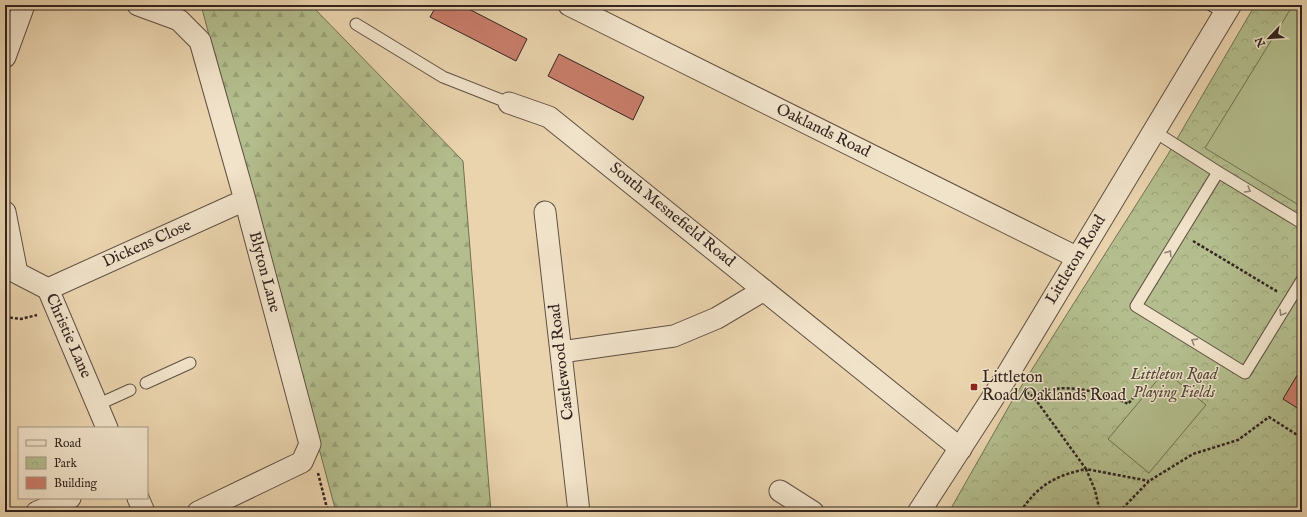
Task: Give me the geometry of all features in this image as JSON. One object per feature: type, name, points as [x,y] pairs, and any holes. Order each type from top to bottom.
[{"type":"street","points":[[5,57],[24,5]]},
{"type":"street","name":"Blyton Lane","points":[[138,5],[179,20],[200,41],[245,200],[310,444]]},
{"type":"street","name":"Oaklands Road","points":[[569,5],[1078,258]]},
{"type":"street","name":"Littleton Road","points":[[918,512],[961,449],[1078,258],[1152,132],[1222,8]]},
{"type":"street","name":"South Mesnefield Road","points":[[509,103],[549,117],[961,449]]},
{"type":"street","name":"Dickens Close","points":[[52,298],[245,200]]},
{"type":"street","name":"Christie Lane","points":[[5,212],[17,273],[52,298],[107,427]]},
{"type":"street","name":"Castlewood Road","points":[[545,212],[579,512]]},
{"type":"street","points":[[561,352],[674,336],[717,318],[764,290]]},
{"type":"street","points":[[198,512],[302,462],[310,444]]},
{"type":"street","points":[[780,491],[813,512]]},
{"type":"street","points":[[37,512],[68,499]]},
{"type":"street","points":[[138,499],[144,512]]},
{"type":"lane","name":"South Mesnefield Road","points":[[356,24],[443,77],[509,103]]},
{"type":"lane","points":[[1152,132],[1163,137],[1302,223]]},
{"type":"lane","points":[[1218,172],[1136,306],[1245,373],[1302,280]]},
{"type":"lane","points":[[146,383],[190,363]]},
{"type":"lane","points":[[98,405],[130,390]]},
{"type":"path","points":[[1181,233],[1290,300]]},
{"type":"path","points":[[5,317],[21,319],[37,315],[52,298]]},
{"type":"path","points":[[1005,378],[1033,396],[1086,470],[1095,490],[1100,512]]},
{"type":"path","points":[[1033,396],[1046,390],[1079,390],[1113,396],[1128,404],[1142,386]]},
{"type":"path","points":[[1119,512],[1149,481],[1193,454],[1238,440],[1269,417],[1302,438]]},
{"type":"path","points":[[310,444],[328,512]]},
{"type":"path","points":[[1022,512],[1023,508],[1040,487],[1058,477],[1086,470],[1149,481]]},
{"type":"green space","points":[[201,5],[311,5],[463,161],[491,512],[336,512]]},
{"type":"green space","name":"Littleton Road Playing Fields","points":[[1255,5],[1302,5],[1302,512],[949,512],[1012,401],[1167,156]]},
{"type":"green space","points":[[1293,5],[1302,5],[1302,207],[1205,148]]},
{"type":"green space","points":[[1165,371],[1206,405],[1149,473],[1108,439]]},
{"type":"building","points":[[437,5],[461,5],[527,39],[516,61],[430,17]]},
{"type":"building","points":[[559,54],[644,97],[633,120],[548,76]]},
{"type":"building","points":[[1302,367],[1302,411],[1283,399]]},
{"type":"place","name":"Littleton Road/Oaklands Road","points":[[974,387]]}]
